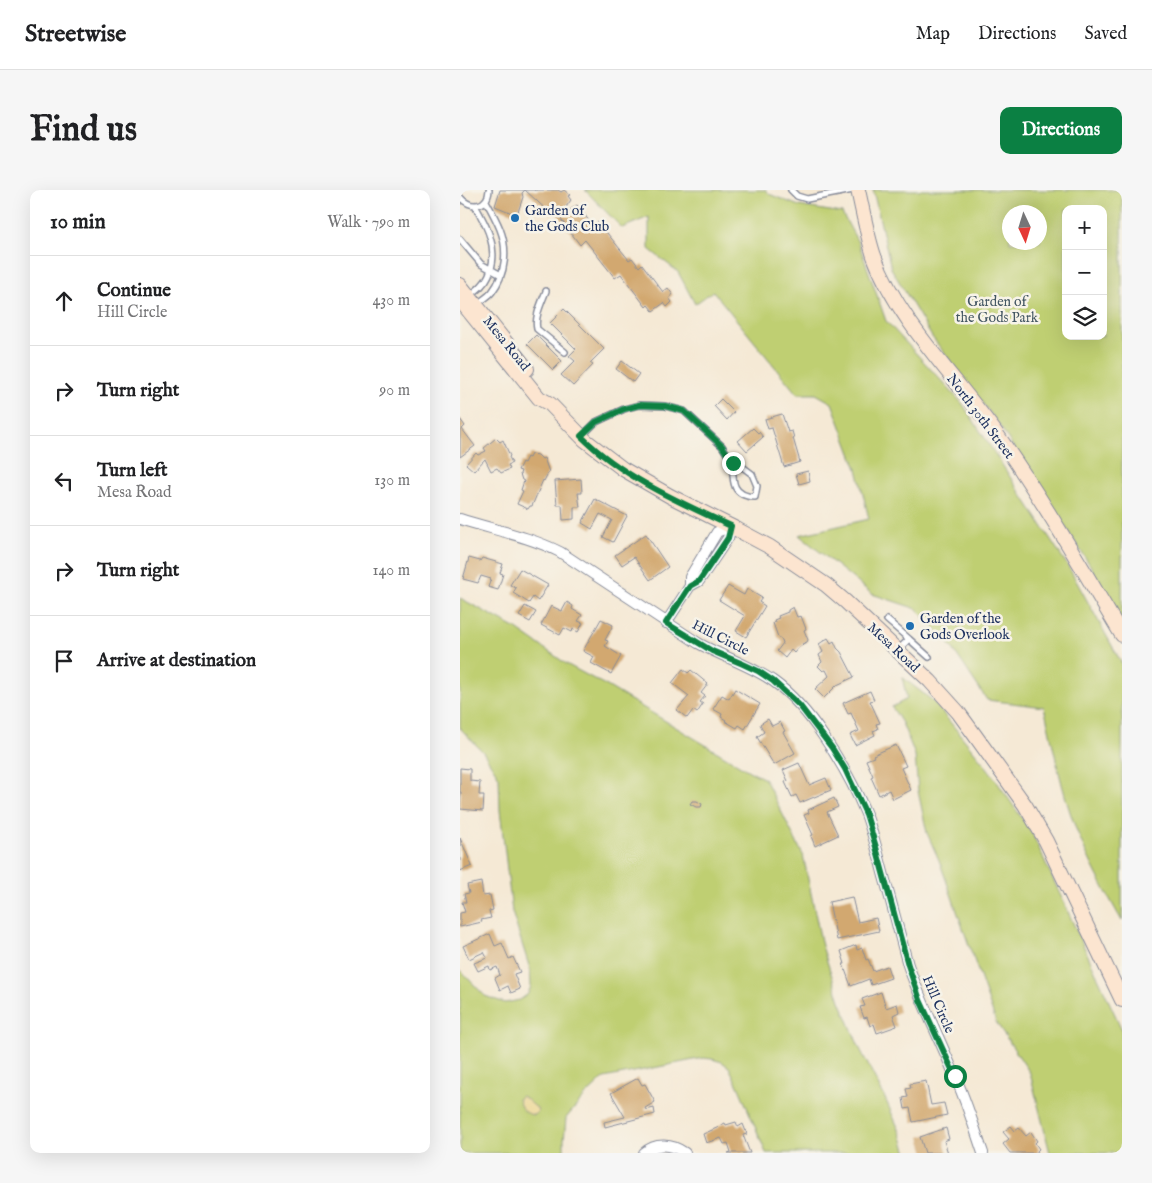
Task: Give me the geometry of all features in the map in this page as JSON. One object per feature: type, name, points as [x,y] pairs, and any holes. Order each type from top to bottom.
[{"type":"main road","name":"North 30th Street","points":[[858,190],[874,257],[905,316],[997,435],[1034,488],[1122,635]]},
{"type":"main road","name":"Mesa Road","points":[[460,284],[467,303],[545,391],[550,404],[581,436],[616,464],[644,482],[770,548],[826,585],[930,681],[958,712],[1025,805],[1046,841],[1122,1000]]},
{"type":"street","name":"Hill Circle","points":[[460,519],[544,544],[579,564],[666,623],[712,651],[758,671],[786,692],[810,718],[845,769],[872,832],[914,983],[955,1076],[983,1153]]},
{"type":"street","points":[[690,586],[690,577],[717,532],[731,526]]},
{"type":"street","points":[[666,623],[690,586],[699,581],[713,561],[728,538],[731,526]]},
{"type":"street","points":[[703,555],[713,561]]},
{"type":"street","points":[[644,1153],[652,1147],[660,1145],[668,1145],[685,1153]]},
{"type":"lane","points":[[460,197],[469,204],[480,204],[486,201],[490,190]]},
{"type":"lane","points":[[791,190],[796,196],[803,199],[852,190]]},
{"type":"lane","points":[[467,303],[490,294],[501,275],[505,256],[501,230],[486,201]]},
{"type":"lane","points":[[467,303],[482,285],[491,269],[492,253],[489,235],[475,205]]},
{"type":"lane","points":[[489,235],[501,230]]},
{"type":"lane","points":[[460,239],[481,264],[501,275]]},
{"type":"lane","points":[[546,291],[537,317],[536,326],[537,329],[565,352]]},
{"type":"lane","points":[[581,436],[596,422],[624,409],[639,405],[665,406],[684,411],[722,446],[733,463],[752,474],[757,486],[755,497],[741,494],[733,484],[733,463]]},
{"type":"lane","points":[[887,620],[929,657]]},
{"type":"lane","points":[[898,650],[909,639]]},
{"type":"green space","points":[[585,190],[766,190],[769,194],[799,206],[842,213],[859,244],[886,321],[962,403],[1068,566],[1122,664],[1122,921],[1086,853],[1076,829],[1062,784],[1044,707],[987,700],[953,649],[917,609],[872,594],[799,535],[869,519],[857,469],[832,403],[816,394],[797,394],[713,291],[695,304],[678,272],[649,249],[649,217],[622,228]]},
{"type":"green space","name":"Garden of the Gods Park","points":[[873,190],[1122,190],[1122,623],[1090,565],[997,422],[932,337],[891,268]]},
{"type":"green space","points":[[460,598],[515,628],[568,665],[765,779],[803,855],[822,946],[840,1001],[859,1047],[901,1134],[907,1153],[766,1153],[729,1067],[722,1062],[703,1058],[604,1078],[566,1118],[564,1153],[460,1153],[460,970],[485,996],[505,1003],[520,1000],[528,994],[531,986],[530,969],[512,912],[500,810],[499,777],[483,752],[460,728]]},
{"type":"green space","points":[[902,677],[933,701],[989,770],[1032,833],[1122,1030],[1122,1153],[1050,1153],[1030,1073],[996,1022],[939,860],[927,833],[918,791],[915,755],[902,723],[892,707],[907,699]]},
{"type":"sand","points":[[522,1096],[537,1108],[538,1112],[535,1115],[529,1114],[522,1108],[518,1099]]},
{"type":"building","points":[[500,190],[525,190],[522,193],[523,197],[517,215],[495,206]]},
{"type":"building","points":[[525,190],[558,190],[561,192],[564,190],[570,195],[568,196],[571,200],[566,207],[569,211],[577,205],[593,226],[598,222],[629,260],[632,258],[639,267],[642,264],[663,292],[668,288],[673,295],[669,298],[672,302],[667,307],[664,303],[653,311],[648,305],[646,307],[621,274],[615,278],[585,240],[580,245],[554,210],[551,214]]},
{"type":"building","points":[[564,309],[604,349],[590,363],[593,365],[573,386],[561,375],[575,361],[569,356],[576,349],[550,323]]},
{"type":"building","points":[[536,335],[562,361],[553,370],[527,344]]},
{"type":"building","points":[[622,361],[639,374],[633,382],[616,369]]},
{"type":"building","points":[[721,399],[734,412],[727,420],[714,406]]},
{"type":"building","points":[[782,414],[788,432],[792,431],[800,462],[784,467],[772,428],[768,429],[765,419]]},
{"type":"building","points":[[460,419],[465,426],[462,429],[475,446],[460,457]]},
{"type":"building","points":[[753,428],[763,437],[747,451],[738,441]]},
{"type":"building","points":[[496,438],[500,442],[503,440],[512,463],[508,465],[510,469],[501,473],[497,468],[491,471],[485,459],[474,471],[466,464],[476,453],[478,455],[486,451],[484,448]]},
{"type":"building","points":[[531,454],[538,455],[542,459],[544,458],[549,472],[543,480],[532,506],[528,509],[517,504],[523,491],[521,490],[524,481],[520,474],[521,471],[518,470],[522,462],[524,463]]},
{"type":"building","points":[[808,471],[810,481],[799,484],[796,474]]},
{"type":"building","points":[[581,479],[582,493],[578,493],[580,507],[574,507],[574,519],[563,520],[562,505],[557,505],[555,481]]},
{"type":"building","points":[[595,499],[627,516],[613,542],[603,537],[612,520],[600,514],[592,529],[582,523]]},
{"type":"building","points":[[646,534],[668,567],[650,580],[634,557],[622,565],[615,555]]},
{"type":"building","points":[[469,558],[480,561],[482,558],[503,564],[500,573],[503,574],[498,590],[488,587],[491,579],[481,576],[478,583],[463,579]]},
{"type":"building","points":[[520,569],[548,585],[538,601],[533,597],[529,603],[513,593],[516,588],[510,585]]},
{"type":"building","points":[[728,586],[744,595],[747,589],[762,598],[759,602],[765,606],[746,637],[736,631],[745,616],[719,600]]},
{"type":"building","points":[[567,602],[573,606],[572,609],[582,615],[578,621],[583,623],[578,632],[573,629],[572,632],[564,628],[560,635],[541,625],[551,606],[562,611]]},
{"type":"building","points":[[525,606],[536,612],[530,622],[519,616]]},
{"type":"building","points":[[793,607],[797,617],[801,616],[808,640],[794,653],[791,650],[785,658],[777,651],[783,643],[778,637],[773,623],[775,622],[774,620],[779,618],[778,616],[788,612]]},
{"type":"building","points":[[601,619],[613,625],[605,640],[608,641],[605,646],[621,656],[611,674],[591,663],[594,657],[583,651]]},
{"type":"building","points":[[828,638],[831,643],[834,641],[854,677],[837,685],[824,698],[815,689],[829,676],[826,670],[823,671],[818,666],[822,662],[819,655],[823,652],[819,644]]},
{"type":"building","points":[[683,669],[688,673],[691,670],[708,684],[701,693],[705,696],[700,702],[703,704],[697,713],[693,710],[687,718],[677,710],[689,696],[672,683]]},
{"type":"building","points":[[735,689],[760,704],[745,729],[739,725],[737,728],[725,721],[721,717],[722,714],[713,709],[722,695],[729,699]]},
{"type":"building","points":[[870,691],[874,700],[870,701],[880,723],[876,724],[878,729],[873,731],[875,735],[855,745],[850,735],[859,731],[851,713],[848,714],[843,703]]},
{"type":"building","points":[[768,719],[772,726],[780,722],[785,731],[783,732],[795,753],[774,765],[757,737],[764,732],[760,724]]},
{"type":"building","points":[[896,745],[906,766],[901,768],[911,790],[893,799],[889,790],[879,795],[866,760]]},
{"type":"building","points":[[799,763],[809,785],[826,778],[831,790],[800,803],[796,795],[792,797],[785,782],[788,781],[783,770]]},
{"type":"building","points":[[460,768],[470,769],[470,781],[480,782],[479,795],[484,795],[483,811],[460,809]]},
{"type":"building","points":[[834,798],[838,807],[827,812],[838,835],[815,846],[811,836],[813,835],[804,815],[809,813],[808,810]]},
{"type":"building","points":[[692,801],[702,804],[701,807],[690,804]]},
{"type":"building","points":[[460,838],[472,866],[460,871]]},
{"type":"building","points":[[481,882],[483,896],[490,895],[493,910],[489,911],[491,918],[460,927],[460,913],[465,912],[462,902],[466,902],[464,894],[469,893],[467,885]]},
{"type":"building","points":[[852,897],[858,922],[876,918],[879,931],[837,940],[829,902]]},
{"type":"building","points":[[490,934],[495,946],[502,943],[509,959],[513,957],[520,972],[514,974],[520,989],[511,993],[508,986],[500,990],[495,978],[500,975],[497,967],[490,970],[489,966],[478,971],[474,963],[487,958],[484,952],[469,959],[463,946]]},
{"type":"building","points":[[856,945],[857,950],[862,948],[866,960],[868,959],[873,971],[887,966],[891,978],[871,985],[869,979],[851,986],[843,964],[845,964],[841,951]]},
{"type":"building","points":[[881,992],[886,1008],[897,1004],[899,1012],[893,1015],[897,1026],[877,1033],[874,1024],[870,1026],[867,1017],[864,1018],[860,1007],[865,1006],[862,999]]},
{"type":"building","points":[[638,1078],[642,1085],[645,1084],[655,1102],[645,1108],[646,1110],[654,1108],[655,1114],[605,1127],[604,1122],[625,1117],[611,1093]]},
{"type":"building","points":[[926,1081],[931,1105],[944,1103],[947,1115],[913,1122],[910,1108],[905,1109],[903,1098],[908,1097],[906,1089],[911,1088],[910,1084]]},
{"type":"building","points":[[736,1122],[738,1127],[743,1124],[747,1134],[743,1135],[750,1153],[728,1153],[731,1152],[728,1143],[724,1144],[721,1138],[706,1143],[703,1134],[725,1123],[726,1125]]},
{"type":"building","points":[[1011,1126],[1015,1131],[1019,1128],[1026,1136],[1031,1132],[1037,1141],[1035,1143],[1039,1149],[1038,1153],[1010,1153],[1003,1144],[1009,1139],[1003,1132]]},
{"type":"building","points":[[946,1128],[949,1139],[944,1141],[948,1153],[925,1153],[920,1137]]},
{"type":"place","name":"Garden of the Gods Club","points":[[515,218]]},
{"type":"place","name":"Garden of the Gods Overlook","points":[[910,626]]},
{"type":"route","points":[[733,463],[722,446],[684,411],[665,406],[639,405],[624,409],[596,422],[581,436],[623,469],[644,482],[731,526],[728,538],[699,581],[690,586],[666,623],[698,644],[758,671],[773,681],[800,706],[832,748],[845,769],[866,814],[908,965],[920,1000],[955,1076]]}]
